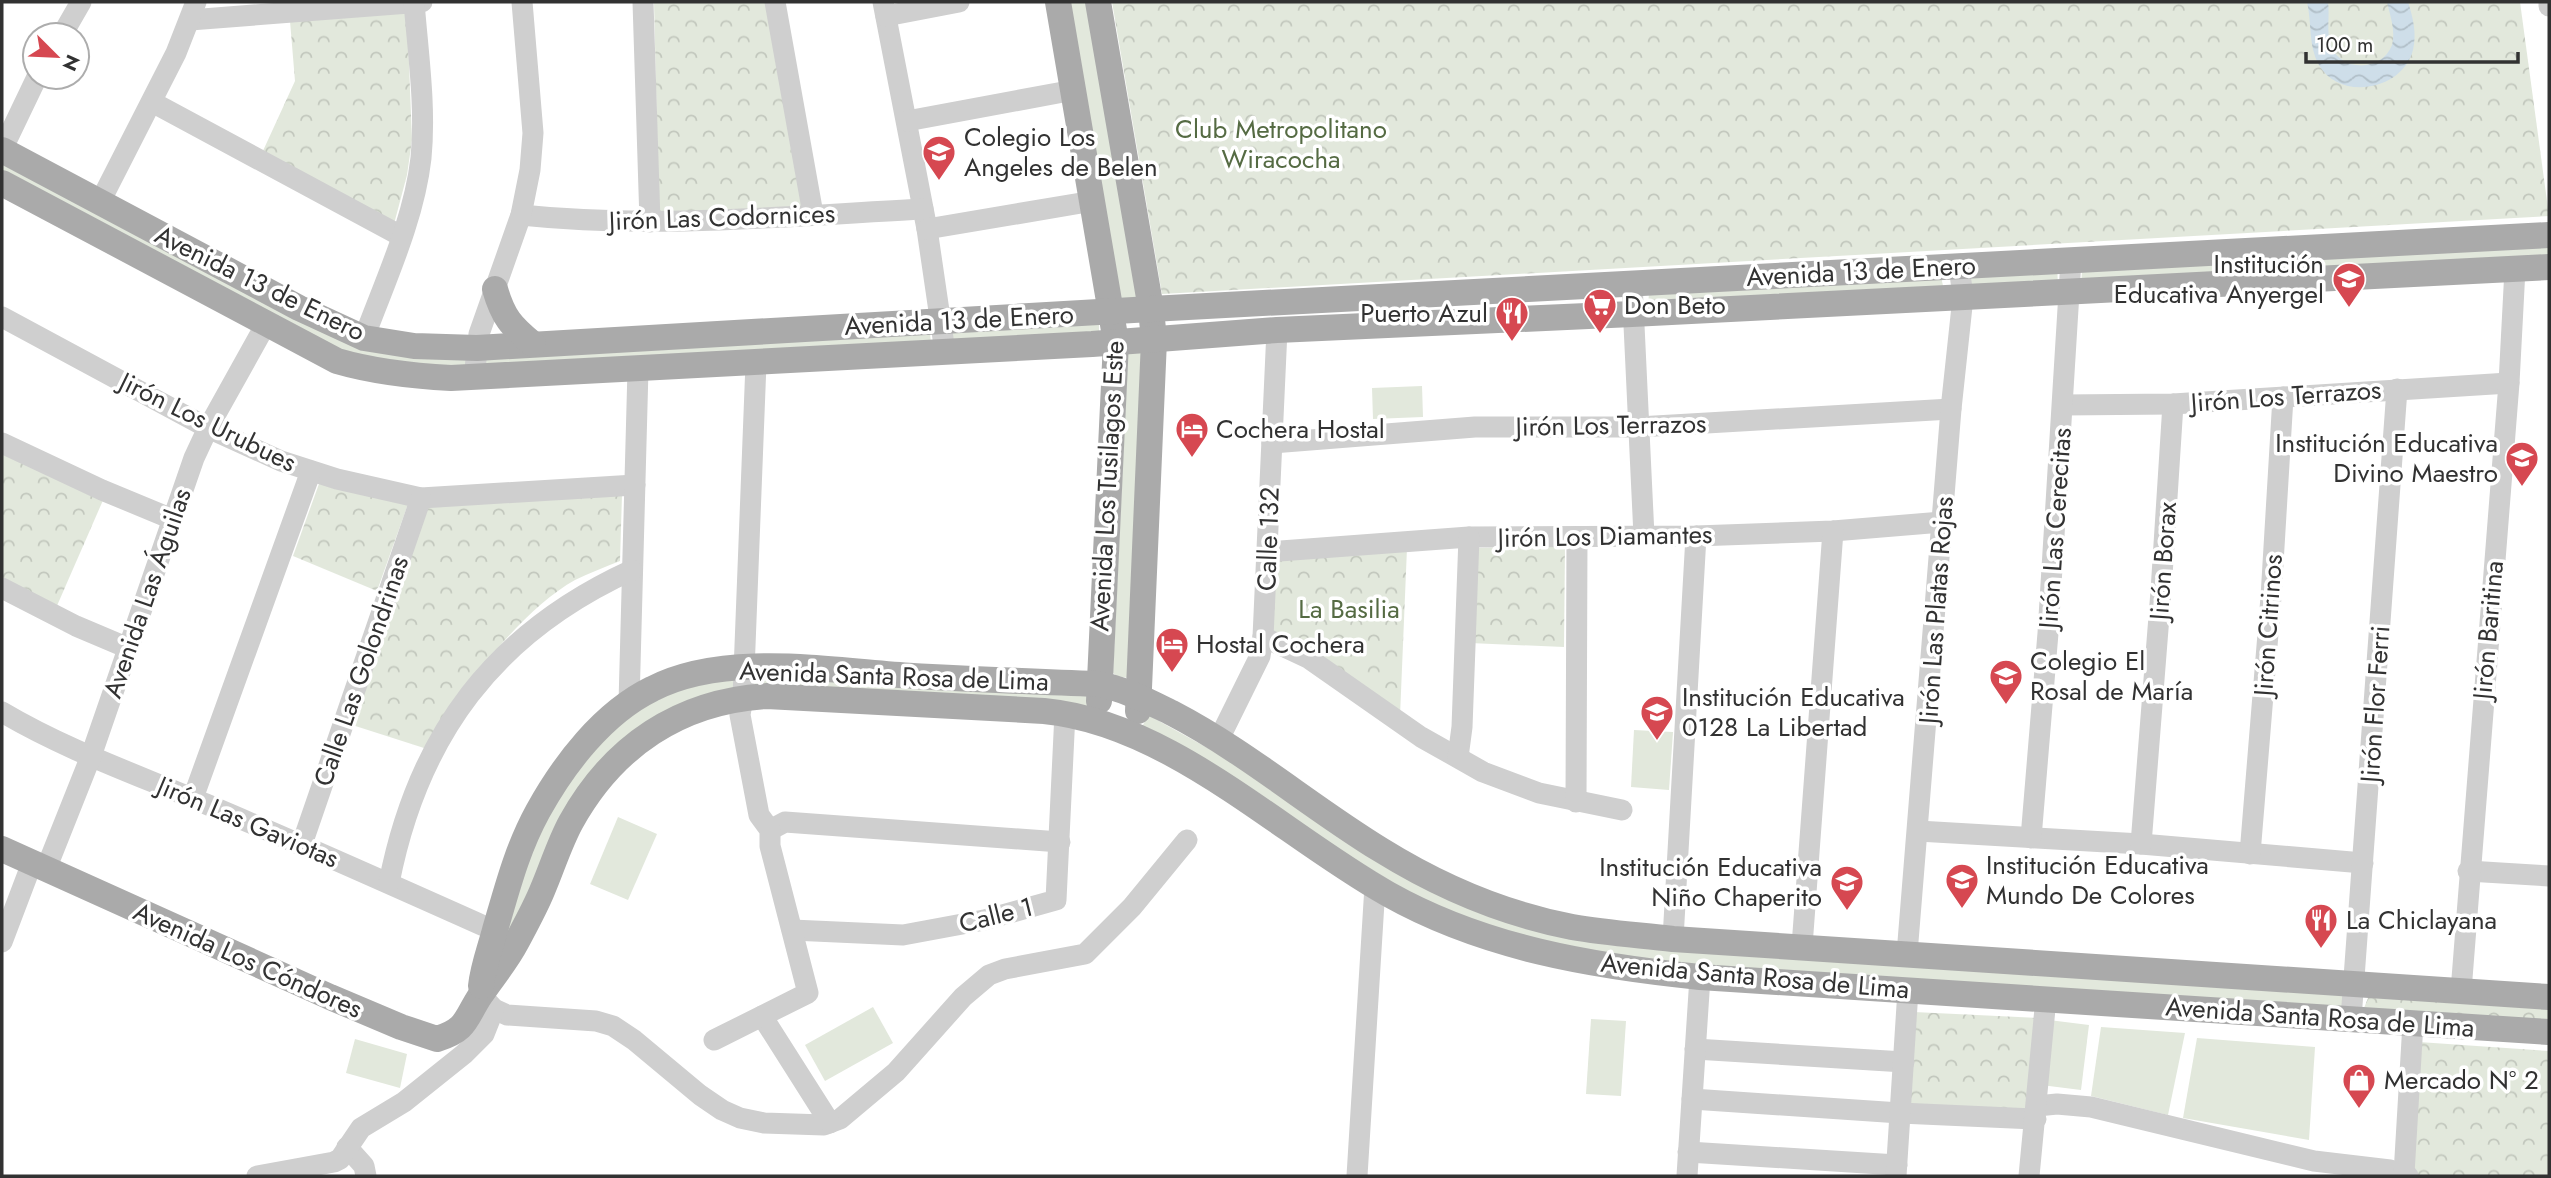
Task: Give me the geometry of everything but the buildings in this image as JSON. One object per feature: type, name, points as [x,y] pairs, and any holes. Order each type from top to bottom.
[{"type":"main road","name":"Avenida Los Tusilagos Este","points":[[1058,2],[1116,342],[1098,684],[1101,723]]},
{"type":"main road","name":"Avenida Los Tusilagos Este","points":[[1098,2],[1151,309],[1154,340],[1140,697],[1138,716],[1130,735]]},
{"type":"main road","name":"Avenida 13 de Enero","points":[[2,150],[299,308],[368,327],[414,346],[477,348],[1112,311],[2549,235]]},
{"type":"main road","name":"Avenida 13 de Enero","points":[[2,183],[337,361],[400,375],[474,377],[638,369],[755,372],[945,352],[1277,330],[2549,267]]},
{"type":"main road","points":[[495,289],[502,312],[514,329],[533,344]]},
{"type":"main road","name":"Avenida Santa Rosa de Lima","points":[[487,1002],[484,966],[516,859],[550,791],[594,736],[629,703],[674,680],[719,670],[778,667],[1098,684],[1113,687],[1140,697],[1219,739],[1382,851],[1447,886],[1503,907],[1572,926],[1673,939],[2549,997]]},
{"type":"main road","name":"Avenida Santa Rosa de Lima","points":[[487,1002],[542,891],[570,823],[583,801],[616,762],[651,731],[692,710],[743,697],[794,696],[1065,713],[1101,723],[1170,754],[1227,788],[1375,886],[1429,914],[1512,945],[1605,966],[1700,977],[2549,1032]]},
{"type":"main road","name":"Avenida Los Cóndores","points":[[2,849],[330,997],[422,1034],[438,1038],[461,1028],[487,1002]]},
{"type":"street","points":[[70,21],[81,2]]},
{"type":"street","points":[[368,327],[401,236],[415,187],[421,148],[422,118],[414,2]]},
{"type":"street","points":[[100,202],[152,102],[193,11],[422,2]]},
{"type":"street","points":[[474,377],[479,334],[521,215],[530,170],[533,133],[522,2]]},
{"type":"street","points":[[643,2],[650,222]]},
{"type":"street","points":[[775,2],[813,215]]},
{"type":"street","points":[[945,352],[925,219],[884,9],[959,2]]},
{"type":"street","points":[[907,121],[1074,90]]},
{"type":"street","points":[[2,150],[30,91]]},
{"type":"street","points":[[152,102],[401,236]]},
{"type":"street","name":"Jirón Las Codornices","points":[[521,215],[604,222],[813,215],[925,219],[1093,201]]},
{"type":"street","name":"Jirón Las Cerecitas","points":[[2031,838],[2048,633],[2071,260]]},
{"type":"street","name":"Jirón Las Platas Rojas","points":[[1907,954],[1951,410],[1963,297],[1959,266]]},
{"type":"street","name":"Jirón Baritina","points":[[2460,991],[2509,383],[2515,269]]},
{"type":"street","points":[[1632,283],[1644,536]]},
{"type":"street","name":"Jirón Los Urubues","points":[[2,317],[208,428],[281,461],[311,471],[421,498],[635,485]]},
{"type":"street","name":"Avenida Las Águilas","points":[[2,942],[92,756],[194,458],[266,324]]},
{"type":"street","name":"Calle 132","points":[[1219,739],[1260,656],[1263,637],[1277,330]]},
{"type":"street","points":[[629,703],[638,369]]},
{"type":"street","points":[[714,1040],[808,993],[769,846],[770,830],[759,814],[740,715],[743,697],[755,372]]},
{"type":"street","name":"Jirón Los Terrazos","points":[[2063,405],[2173,404],[2509,383]]},
{"type":"street","name":"Jirón Flor Ferri","points":[[2351,1019],[2397,389]]},
{"type":"street","name":"Jirón Citrinos","points":[[2250,854],[2271,597],[2283,397]]},
{"type":"street","name":"Jirón Borax","points":[[2141,844],[2173,404]]},
{"type":"street","name":"Jirón Los Terrazos","points":[[1272,443],[1475,428],[1638,427],[1951,410]]},
{"type":"street","points":[[2,443],[172,519]]},
{"type":"street","points":[[192,798],[311,471]]},
{"type":"street","name":"Calle Las Golondrinas","points":[[302,844],[421,498]]},
{"type":"street","name":"Jirón Los Diamantes","points":[[1267,552],[1469,537],[1696,536],[1833,531],[1942,522]]},
{"type":"street","points":[[1802,946],[1833,531]]},
{"type":"street","points":[[1673,939],[1696,536]]},
{"type":"street","points":[[1458,757],[1462,727],[1469,537]]},
{"type":"street","points":[[1576,802],[1577,537]]},
{"type":"street","points":[[389,883],[408,807],[442,734],[466,698],[494,666],[549,617],[585,593],[632,570]]},
{"type":"street","points":[[2,588],[55,616],[128,648]]},
{"type":"street","points":[[1263,637],[1308,658],[1421,737],[1483,772],[1514,785],[1576,802],[1622,810]]},
{"type":"street","name":"Jirón Las Gaviotas","points":[[2,712],[92,756],[302,844],[495,931]]},
{"type":"street","name":"Calle 1","points":[[792,930],[904,935],[984,920],[1056,900],[1065,713]]},
{"type":"street","points":[[770,830],[785,822],[1060,842]]},
{"type":"street","points":[[1918,831],[2141,844],[2363,863]]},
{"type":"street","points":[[257,1176],[334,1162],[340,1158],[361,1128],[404,1102],[464,1054],[484,1034],[487,1002],[507,1015],[596,1021],[613,1026],[700,1095],[740,1118],[789,1125],[830,1123],[841,1119],[896,1072],[978,982],[1005,969],[1085,954],[1132,907],[1187,840]]},
{"type":"street","points":[[2468,871],[2549,876]]},
{"type":"street","points":[[1357,1176],[1375,886]]},
{"type":"street","points":[[1687,1176],[1700,977]]},
{"type":"street","points":[[1688,1152],[1896,1171],[1908,990]]},
{"type":"street","points":[[2029,1176],[2046,998]]},
{"type":"street","points":[[762,1016],[830,1123]]},
{"type":"street","points":[[1692,1099],[1900,1114],[2036,1112],[2057,1104],[2091,1107],[2314,1161],[2390,1170],[2406,1175],[2413,1023]]},
{"type":"street","points":[[1695,1049],[1903,1062]]},
{"type":"street","points":[[347,1147],[364,1166],[366,1176]]},
{"type":"green space","points":[[654,2],[766,2],[805,206],[659,215]]},
{"type":"green space","points":[[1070,2],[1092,2],[1141,295],[1121,303]]},
{"type":"green space","name":"Club Metropolitano Wiracocha","points":[[1112,2],[2520,2],[2549,216],[1162,294]]},
{"type":"green space","points":[[407,12],[412,140],[407,175],[394,224],[262,153],[295,81],[290,21]]},
{"type":"green space","points":[[2,156],[295,314],[468,357],[467,368],[367,363],[2,175]]},
{"type":"green space","points":[[2549,239],[2549,262],[2081,286],[2082,271]]},
{"type":"green space","points":[[2057,266],[2058,285],[1969,291],[1967,271]]},
{"type":"green space","points":[[1941,276],[1943,286],[1648,304],[1649,294]]},
{"type":"green space","points":[[1099,324],[1099,335],[953,343],[952,327]]},
{"type":"green space","points":[[930,333],[931,343],[488,373],[482,357]]},
{"type":"green space","points":[[1144,349],[1128,678],[1113,673],[1128,354]]},
{"type":"green space","points":[[1422,386],[1423,417],[1373,419],[1372,388]]},
{"type":"green space","points":[[2,450],[104,498],[56,608],[2,580]]},
{"type":"green space","points":[[320,481],[408,504],[377,591],[293,556]]},
{"type":"green space","points":[[622,495],[620,561],[575,580],[532,612],[492,655],[424,748],[346,723],[422,505]]},
{"type":"green space","points":[[1565,546],[1564,647],[1470,643],[1474,548]]},
{"type":"green space","name":"La Basilia","points":[[1407,548],[1400,716],[1268,633],[1272,558]]},
{"type":"green space","points":[[733,676],[735,689],[644,727],[488,971],[514,882],[580,758],[653,695]]},
{"type":"green space","points":[[752,678],[1088,694],[1087,708],[754,689]]},
{"type":"green space","points":[[1148,715],[1515,918],[2345,991],[2343,1009],[1607,959],[1437,910],[1142,727]]},
{"type":"green space","points":[[1634,730],[1673,732],[1669,790],[1631,787]]},
{"type":"green space","points":[[618,817],[657,834],[628,900],[590,884]]},
{"type":"green space","points":[[2370,993],[2549,1005],[2549,1024],[2364,1008]]},
{"type":"green space","points":[[873,1007],[893,1043],[825,1081],[805,1045]]},
{"type":"green space","points":[[1914,1012],[2038,1018],[2029,1115],[1909,1105]]},
{"type":"green space","points":[[1591,1019],[1626,1021],[1621,1096],[1586,1094]]},
{"type":"green space","points":[[2049,1020],[2089,1025],[2081,1090],[2041,1085]]},
{"type":"green space","points":[[2101,1027],[2185,1033],[2168,1115],[2091,1096]]},
{"type":"green space","points":[[2197,1038],[2315,1047],[2309,1140],[2183,1118]]},
{"type":"green space","points":[[355,1039],[407,1054],[400,1088],[346,1073]]},
{"type":"green space","points":[[2419,1042],[2549,1051],[2549,1176],[2414,1176]]},
{"type":"water","points":[[2307,2],[2328,2],[2331,46],[2343,61],[2362,65],[2380,60],[2392,45],[2393,29],[2387,2],[2408,2],[2415,38],[2407,64],[2384,82],[2370,86],[2341,84],[2329,77],[2319,65],[2313,50]]},
{"type":"place","name":"Colegio Los Angeles de Belen","points":[[939,182]]},
{"type":"place","name":"Institución Educativa Anyergel","points":[[2349,309]]},
{"type":"place","name":"Don Beto","points":[[1600,335]]},
{"type":"place","name":"Puerto Azul","points":[[1512,343]]},
{"type":"place","name":"Cochera Hostal","points":[[1192,459]]},
{"type":"place","name":"Institución Educativa Divino Maestro","points":[[2522,488]]},
{"type":"place","name":"Hostal Cochera","points":[[1172,674]]},
{"type":"place","name":"Colegio El Rosal de María","points":[[2006,706]]},
{"type":"place","name":"Institución Educativa 0128 La Libertad","points":[[1657,742]]},
{"type":"place","name":"Institución Educativa Mundo De Colores","points":[[1962,910]]},
{"type":"place","name":"Institución Educativa Niño Chaperito","points":[[1847,912]]},
{"type":"place","name":"La Chiclayana","points":[[2321,950]]},
{"type":"place","name":"Mercado Nº 2","points":[[2359,1110]]}]
